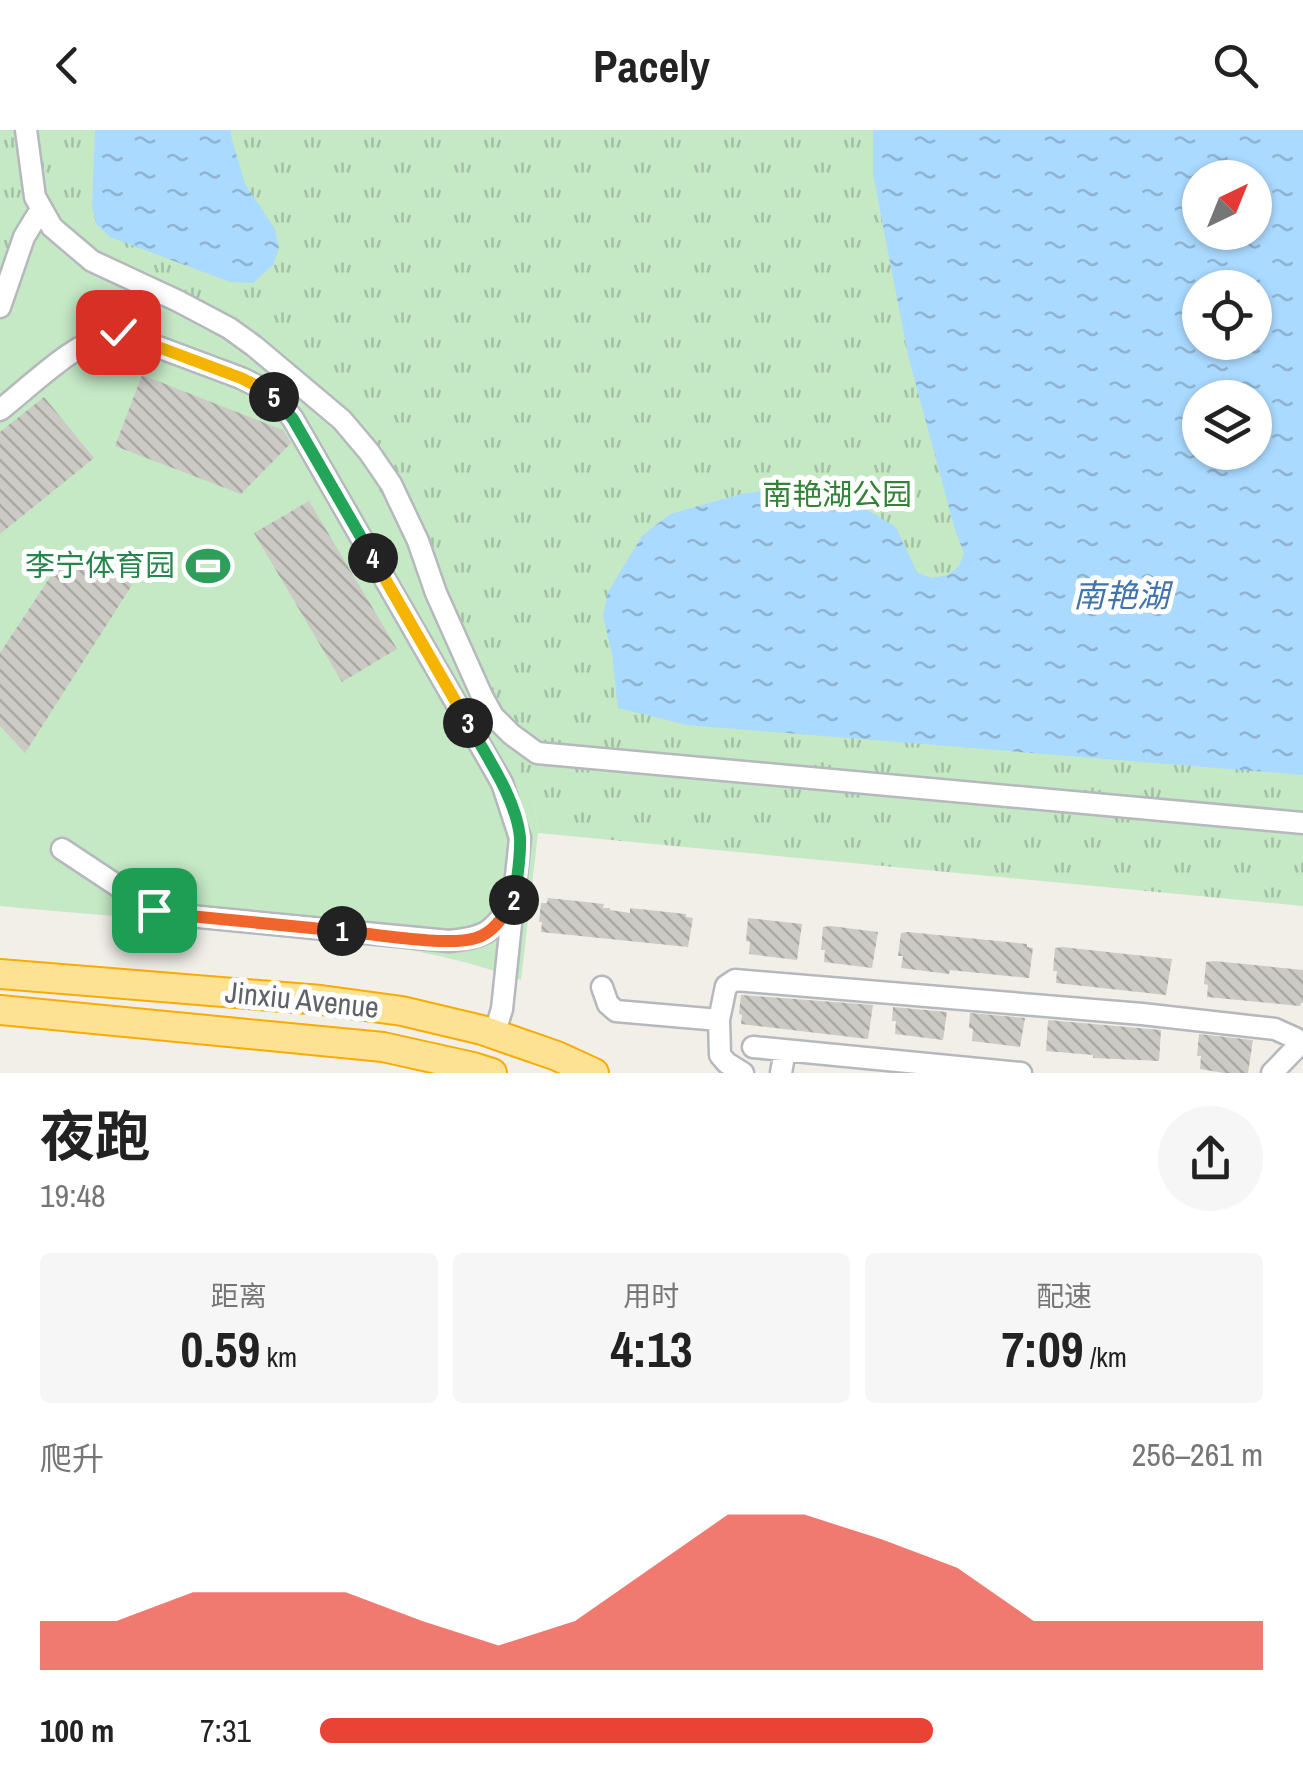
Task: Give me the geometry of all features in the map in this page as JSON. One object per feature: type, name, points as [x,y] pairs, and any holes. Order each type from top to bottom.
[{"type":"highway","name":"Jinxiu Avenue","points":[[0,974],[321,1000],[402,1011],[494,1034],[594,1073]]},
{"type":"highway","name":"Jinxiu Avenue","points":[[0,1010],[383,1047],[492,1073]]},
{"type":"lane","points":[[26,130],[32,182],[52,226],[92,261],[229,328],[342,420],[369,452],[391,484],[418,540],[436,593],[493,716],[537,753],[1303,823]]},
{"type":"lane","points":[[0,308],[24,236],[41,208]]},
{"type":"lane","points":[[0,410],[82,345],[118,332],[241,378],[279,401],[293,419],[502,783],[520,838],[502,1010],[494,1034]]},
{"type":"lane","points":[[62,849],[154,910],[169,914],[449,941],[478,938],[498,924],[514,899]]},
{"type":"lane","points":[[743,1073],[720,1055],[719,1020],[726,986],[735,980],[1275,1028],[1299,1043],[1272,1073]]},
{"type":"lane","points":[[602,987],[608,1004],[616,1011],[719,1020]]},
{"type":"lane","points":[[753,1047],[1021,1073]]},
{"type":"lane","points":[[782,1073],[785,1050]]},
{"type":"green space","name":"南艳湖公园","points":[[0,130],[1303,130],[1303,906],[538,833],[534,801],[473,699],[343,438],[268,372],[210,332],[83,268],[53,245],[0,337]]},
{"type":"green space","name":"李宁体育园","points":[[38,242],[53,245],[83,268],[210,332],[268,372],[343,438],[370,475],[397,520],[472,699],[511,753],[534,801],[538,833],[521,980],[444,957],[366,943],[0,906],[0,337],[25,262]]},
{"type":"water","points":[[95,130],[231,130],[245,184],[275,229],[279,248],[273,265],[253,283],[230,282],[110,237],[97,225],[92,207]]},
{"type":"water","name":"南艳湖","points":[[873,130],[1303,130],[1303,775],[687,725],[618,708],[603,616],[608,592],[642,536],[670,514],[741,494],[823,484],[896,527],[917,572],[931,578],[948,575],[959,566],[964,553],[908,355],[873,174]]},
{"type":"building","points":[[142,375],[283,430],[291,443],[241,494],[115,446]]},
{"type":"building","points":[[44,397],[94,458],[0,534],[0,432]]},
{"type":"building","points":[[309,501],[397,649],[342,682],[254,533]]},
{"type":"building","points":[[70,547],[132,585],[25,753],[0,726],[0,653]]},
{"type":"building","points":[[548,898],[604,904],[603,908],[630,913],[630,908],[686,914],[693,918],[688,947],[541,932],[541,903],[547,903]]},
{"type":"building","points":[[748,918],[802,924],[797,960],[749,954]]},
{"type":"building","points":[[823,927],[878,932],[872,968],[824,962]]},
{"type":"building","points":[[901,933],[1027,944],[1033,948],[1029,978],[901,968]]},
{"type":"building","points":[[1055,948],[1172,959],[1166,995],[1056,983]]},
{"type":"building","points":[[1206,962],[1303,970],[1303,1003],[1300,1006],[1207,997]]},
{"type":"building","points":[[741,995],[873,1005],[868,1039],[741,1024]]},
{"type":"building","points":[[893,1007],[947,1012],[943,1040],[895,1034]]},
{"type":"building","points":[[970,1013],[1025,1018],[1020,1047],[972,1041]]},
{"type":"building","points":[[1048,1020],[1161,1030],[1159,1061],[1046,1051]]},
{"type":"building","points":[[1199,1034],[1253,1040],[1248,1073],[1200,1069]]},
{"type":"place","name":"李宁体育园","points":[[208,566]]},
{"type":"route","points":[[118,332],[241,378],[279,401],[293,419],[502,783],[520,838],[514,899],[498,924],[478,938],[449,941],[154,910]]}]
